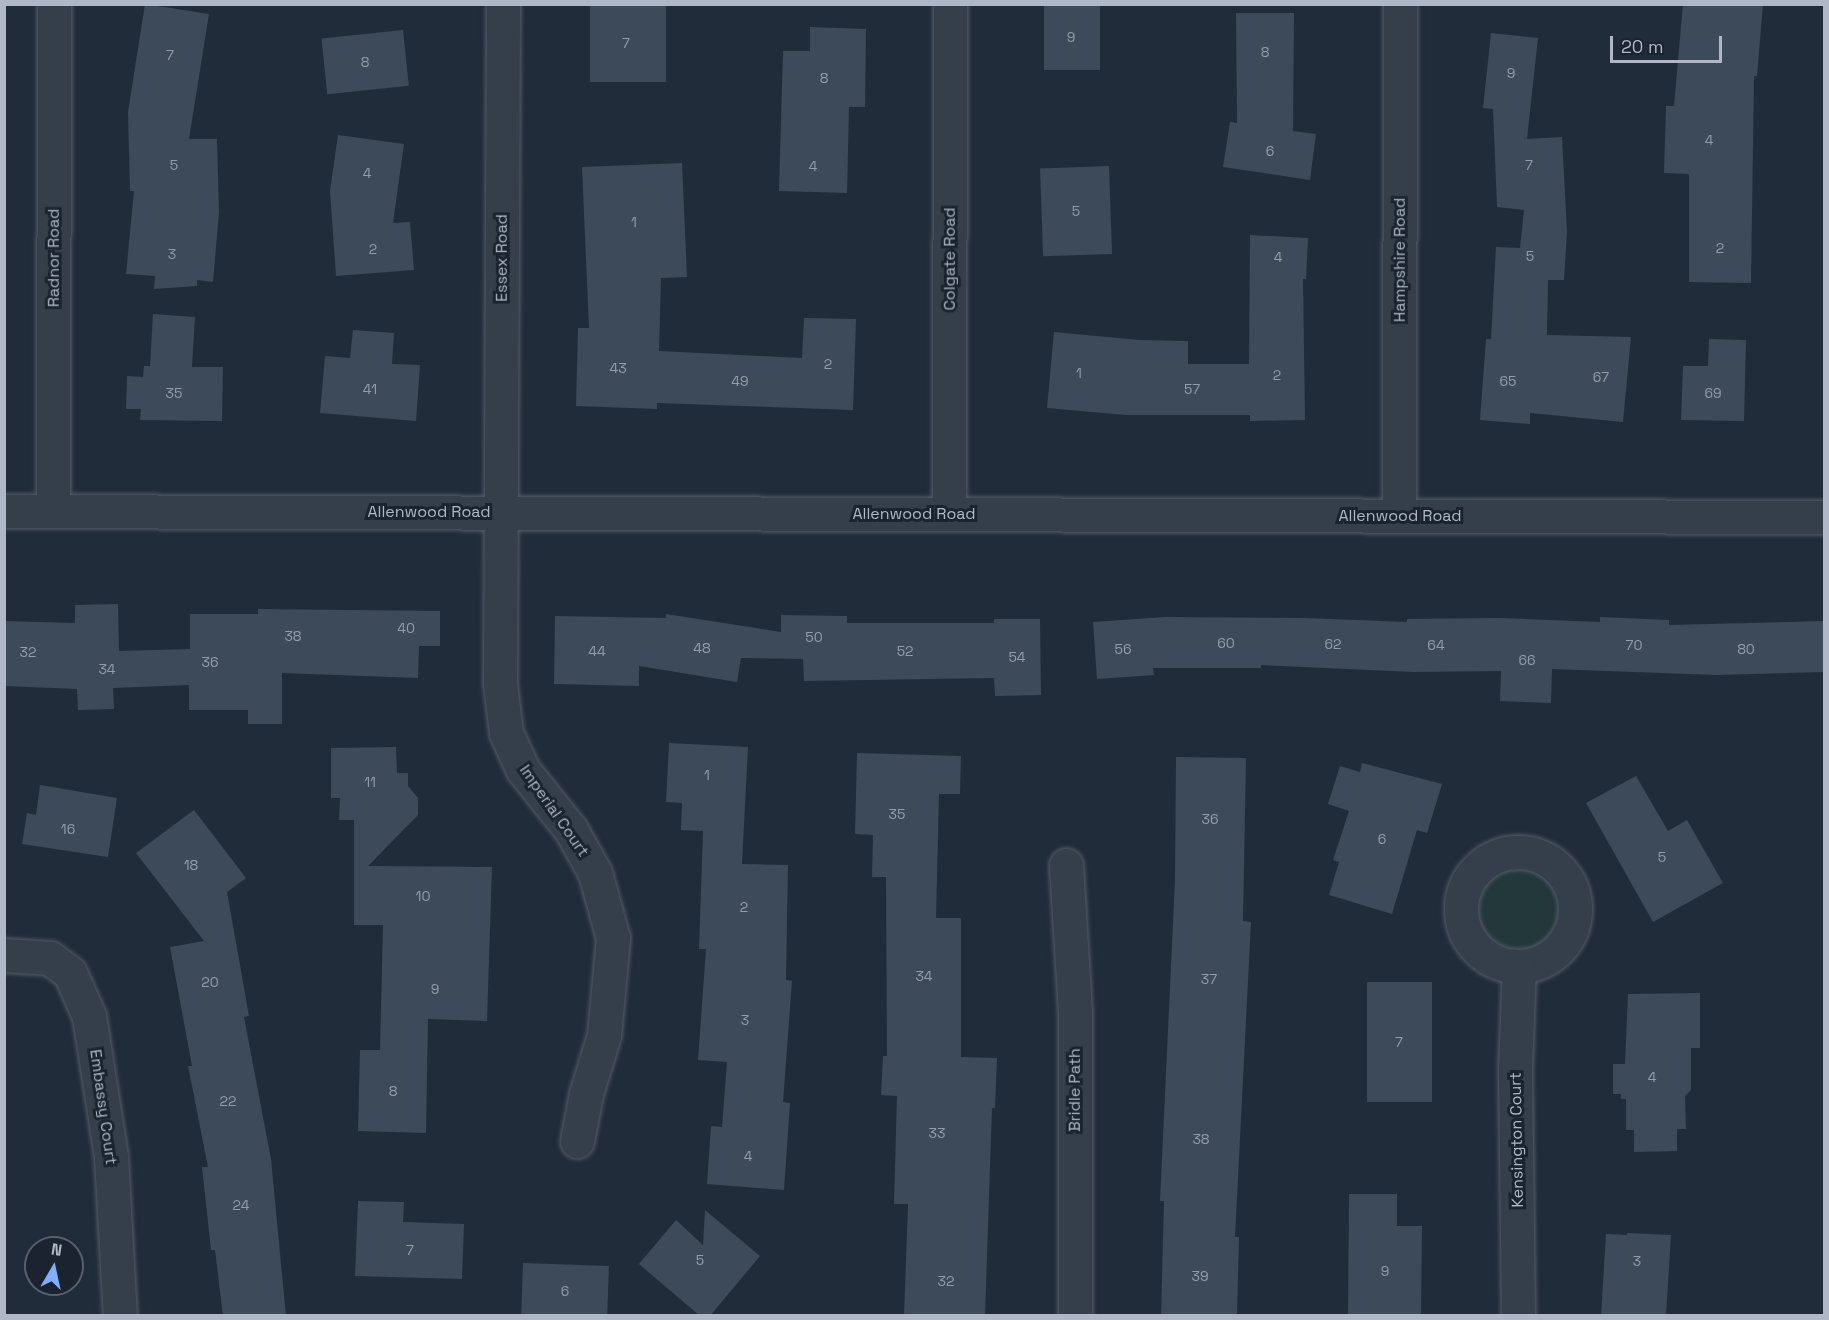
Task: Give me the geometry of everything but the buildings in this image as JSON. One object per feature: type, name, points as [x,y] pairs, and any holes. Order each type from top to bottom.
[{"type":"street","name":"Radnor Road","points":[[53,511],[54,4]]},
{"type":"street","name":"Essex Road","points":[[501,512],[503,4]]},
{"type":"street","name":"Colgate Road","points":[[949,514],[950,4]]},
{"type":"street","name":"Hampshire Road","points":[[1399,515],[1400,4]]},
{"type":"street","name":"Allenwood Road","points":[[4,511],[1824,517]]},
{"type":"street","name":"Imperial Court","points":[[501,512],[500,683],[506,733],[523,770],[571,830],[596,873],[613,938],[604,1035],[586,1094],[577,1141]]},
{"type":"street","name":"Bridle Path","points":[[1066,865],[1075,1013],[1075,1316]]},
{"type":"street","name":"Embassy Court","points":[[4,955],[50,958],[70,973],[89,1016],[111,1157],[120,1316]]},
{"type":"street","name":"Kensington Court","points":[[1518,1316],[1515,1069],[1519,966]]},
{"type":"green space","points":[[1518,852],[1540,857],[1558,869],[1570,887],[1575,909],[1570,931],[1558,949],[1540,961],[1518,966],[1496,961],[1478,949],[1466,931],[1461,909],[1466,887],[1478,869],[1496,857]]}]
